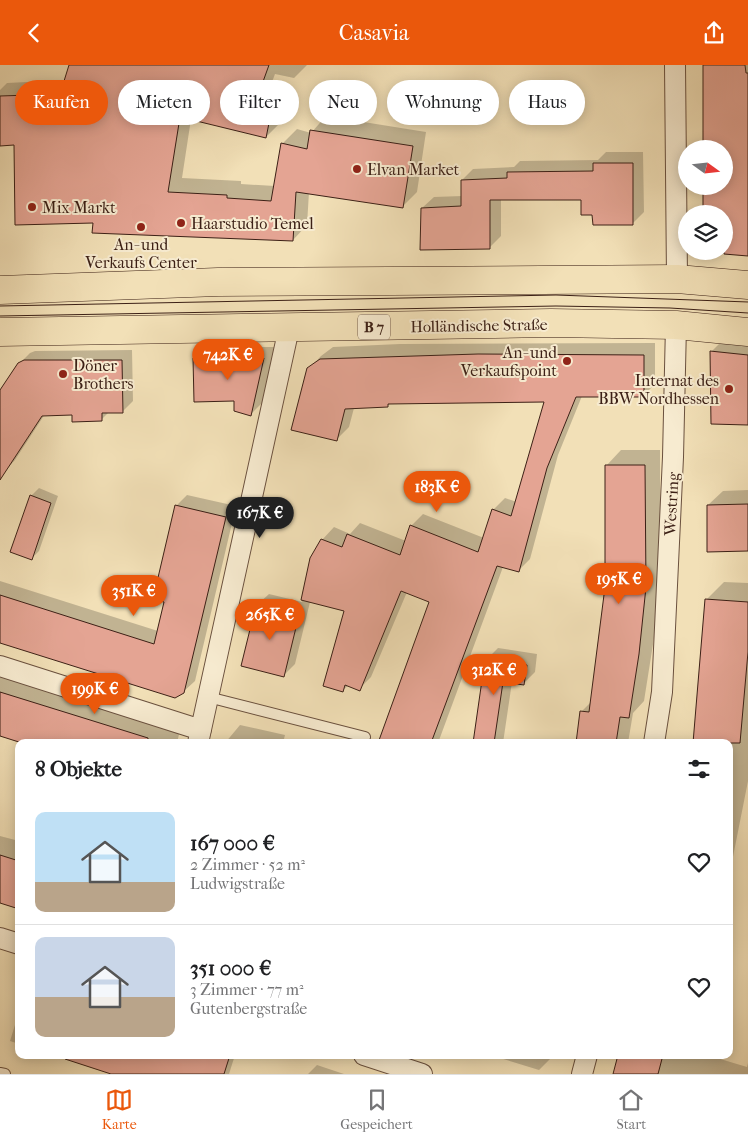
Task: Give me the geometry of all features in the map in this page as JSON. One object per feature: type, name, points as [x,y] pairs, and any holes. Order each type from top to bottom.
[{"type":"main road","points":[[0,289],[218,283],[677,279],[748,285]]},
{"type":"main road","name":"Holländische Straße","points":[[0,333],[551,323],[676,325],[748,332]]},
{"type":"street","points":[[675,65],[677,279]]},
{"type":"street","name":"Westring","points":[[655,739],[663,673],[673,457],[676,325]]},
{"type":"street","points":[[0,666],[199,736],[289,328]]},
{"type":"street","points":[[0,938],[15,943]]},
{"type":"street","points":[[376,1059],[422,1074]]},
{"type":"street","points":[[582,1074],[586,1059]]},
{"type":"lane","points":[[208,697],[366,737]]},
{"type":"lane","points":[[0,1073],[5,1074]]},
{"type":"building","points":[[69,65],[269,65],[264,80],[220,80],[220,125],[269,125],[266,138],[210,124],[210,80],[118,80],[118,125],[179,125],[168,192],[227,195],[227,198],[271,201],[281,143],[307,149],[310,130],[413,146],[403,208],[296,192],[293,241],[92,233],[93,223],[15,225],[14,145],[0,146],[0,96],[15,96],[15,125],[108,125],[108,80],[64,80]]},
{"type":"building","points":[[703,65],[745,65],[746,73],[748,73],[748,256],[733,255],[733,205],[703,205],[703,195],[733,195],[733,140],[703,140]]},
{"type":"building","points":[[593,163],[633,163],[633,225],[593,225],[592,215],[581,215],[581,200],[490,200],[490,249],[420,250],[421,208],[461,206],[461,180],[507,178],[507,172],[593,171]]},
{"type":"building","name":"Internat des BBW Nordhessen","points":[[710,351],[748,355],[748,425],[711,424]]},
{"type":"building","points":[[478,354],[644,355],[644,397],[576,397],[547,468],[519,572],[497,566],[432,739],[379,739],[429,602],[401,591],[360,691],[345,685],[343,692],[323,686],[344,611],[301,600],[310,558],[321,539],[342,547],[347,534],[400,555],[410,525],[478,552],[492,509],[511,516],[544,402],[388,404],[388,407],[345,409],[337,441],[291,430],[307,368],[320,359]]},
{"type":"building","points":[[193,358],[264,358],[251,416],[234,411],[234,401],[194,402]]},
{"type":"building","points":[[24,360],[122,360],[123,413],[102,413],[102,421],[72,422],[72,415],[42,416],[0,480],[0,390],[18,363]]},
{"type":"building","points":[[605,465],[645,465],[646,587],[639,654],[629,718],[620,717],[617,739],[576,739],[580,711],[589,712],[605,587]]},
{"type":"building","points":[[30,495],[51,503],[32,560],[10,552]]},
{"type":"building","points":[[748,504],[748,551],[707,552],[707,505]]},
{"type":"building","points":[[175,505],[226,517],[184,693],[175,698],[0,643],[0,595],[154,644],[164,602],[153,599]]},
{"type":"building","points":[[705,599],[748,602],[748,652],[740,743],[733,743],[733,739],[693,739]]},
{"type":"building","points":[[256,605],[299,615],[284,677],[241,666]]},
{"type":"building","points":[[485,659],[527,665],[524,685],[503,682],[495,739],[474,739]]},
{"type":"building","points":[[0,692],[148,739],[15,739],[15,741],[0,736]]},
{"type":"building","points":[[0,855],[15,860],[15,908],[0,903]]},
{"type":"building","points":[[65,1059],[229,1059],[224,1074],[111,1074]]},
{"type":"building","points":[[617,1059],[662,1059],[658,1074],[613,1074]]},
{"type":"tram line","points":[[0,306],[556,295],[748,302]]},
{"type":"tram line","points":[[0,316],[556,306],[670,308],[748,313]]},
{"type":"place","name":"Elvan Market","points":[[357,169]]},
{"type":"place","name":"Mix Markt","points":[[32,207]]},
{"type":"place","name":"Haarstudio Temel","points":[[181,223]]},
{"type":"place","name":"An- und Verkaufs Center","points":[[141,227]]},
{"type":"place","name":"An- und Verkaufspoint","points":[[567,361]]},
{"type":"place","name":"Döner Brothers","points":[[63,374]]},
{"type":"place","name":"Internat des BBW Nordhessen","points":[[729,389]]}]
